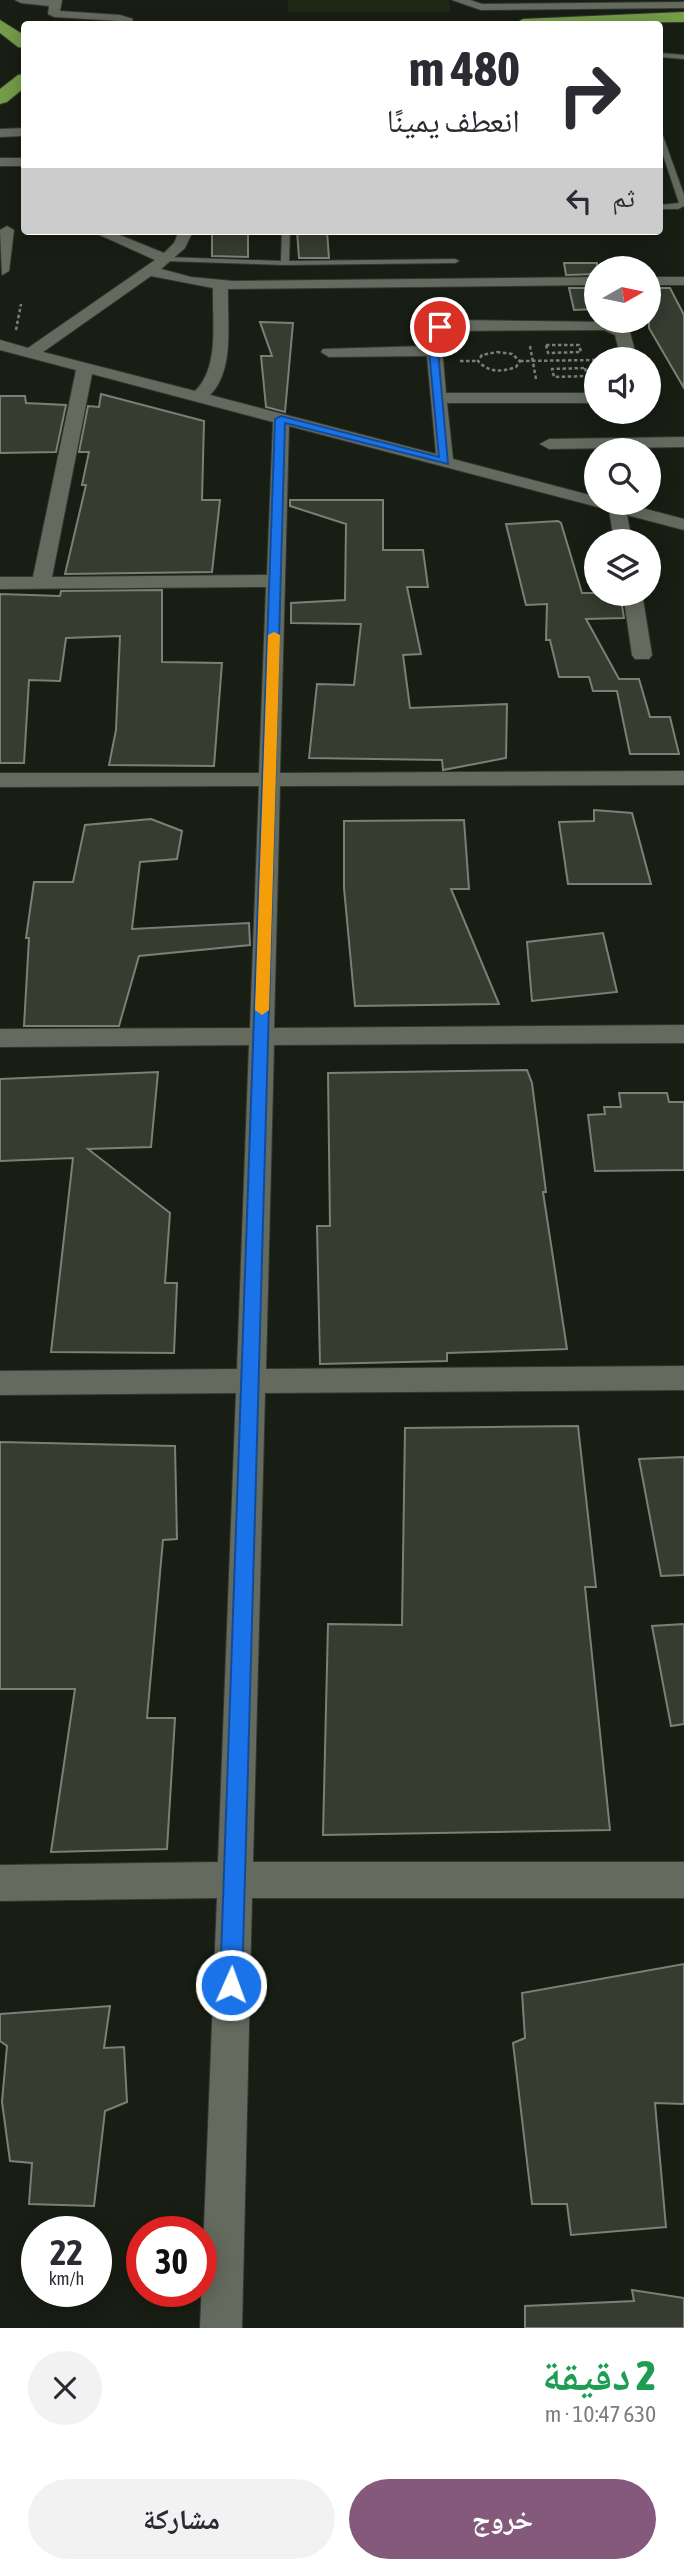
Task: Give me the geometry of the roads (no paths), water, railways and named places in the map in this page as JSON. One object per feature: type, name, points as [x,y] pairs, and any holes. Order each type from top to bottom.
[{"type":"highway","points":[[624,21],[684,17]]},
{"type":"highway","points":[[0,25],[21,28]]},
{"type":"highway","points":[[0,25],[21,41]]},
{"type":"highway","points":[[663,27],[684,25]]},
{"type":"highway","points":[[8,97],[17,72]]},
{"type":"street","points":[[20,0],[55,1],[54,14],[120,18],[127,19],[126,21]]},
{"type":"street","points":[[458,0],[481,7],[632,2],[684,5]]},
{"type":"street","points":[[0,133],[21,132]]},
{"type":"street","points":[[0,162],[21,162]]},
{"type":"street","points":[[2,271],[4,230]]},
{"type":"street","points":[[108,235],[166,259]]},
{"type":"street","points":[[31,353],[166,259],[180,245],[185,235]]},
{"type":"street","points":[[149,271],[191,281],[221,284],[584,281]]},
{"type":"street","points":[[662,281],[684,281]]},
{"type":"street","points":[[199,397],[213,383],[218,367],[221,284]]},
{"type":"street","points":[[445,461],[433,334],[440,327],[558,324],[614,326],[622,332],[626,347]]},
{"type":"street","points":[[0,345],[584,498]]},
{"type":"street","points":[[330,352],[434,351]]},
{"type":"street","points":[[41,583],[85,367]]},
{"type":"street","points":[[440,398],[584,398]]},
{"type":"street","points":[[220,2328],[281,419]]},
{"type":"street","points":[[549,444],[684,442]]},
{"type":"street","points":[[647,515],[684,525]]},
{"type":"street","points":[[0,583],[276,581]]},
{"type":"street","points":[[634,606],[642,655]]},
{"type":"street","points":[[0,779],[684,778]]},
{"type":"street","points":[[0,1038],[684,1034]]},
{"type":"street","points":[[0,1383],[684,1378]]},
{"type":"street","points":[[0,1883],[684,1880]]},
{"type":"lane","points":[[663,55],[684,57]]},
{"type":"lane","points":[[663,145],[683,203],[678,207],[663,207]]},
{"type":"lane","points":[[285,263],[286,235]]},
{"type":"lane","points":[[166,259],[285,263],[456,261]]}]
